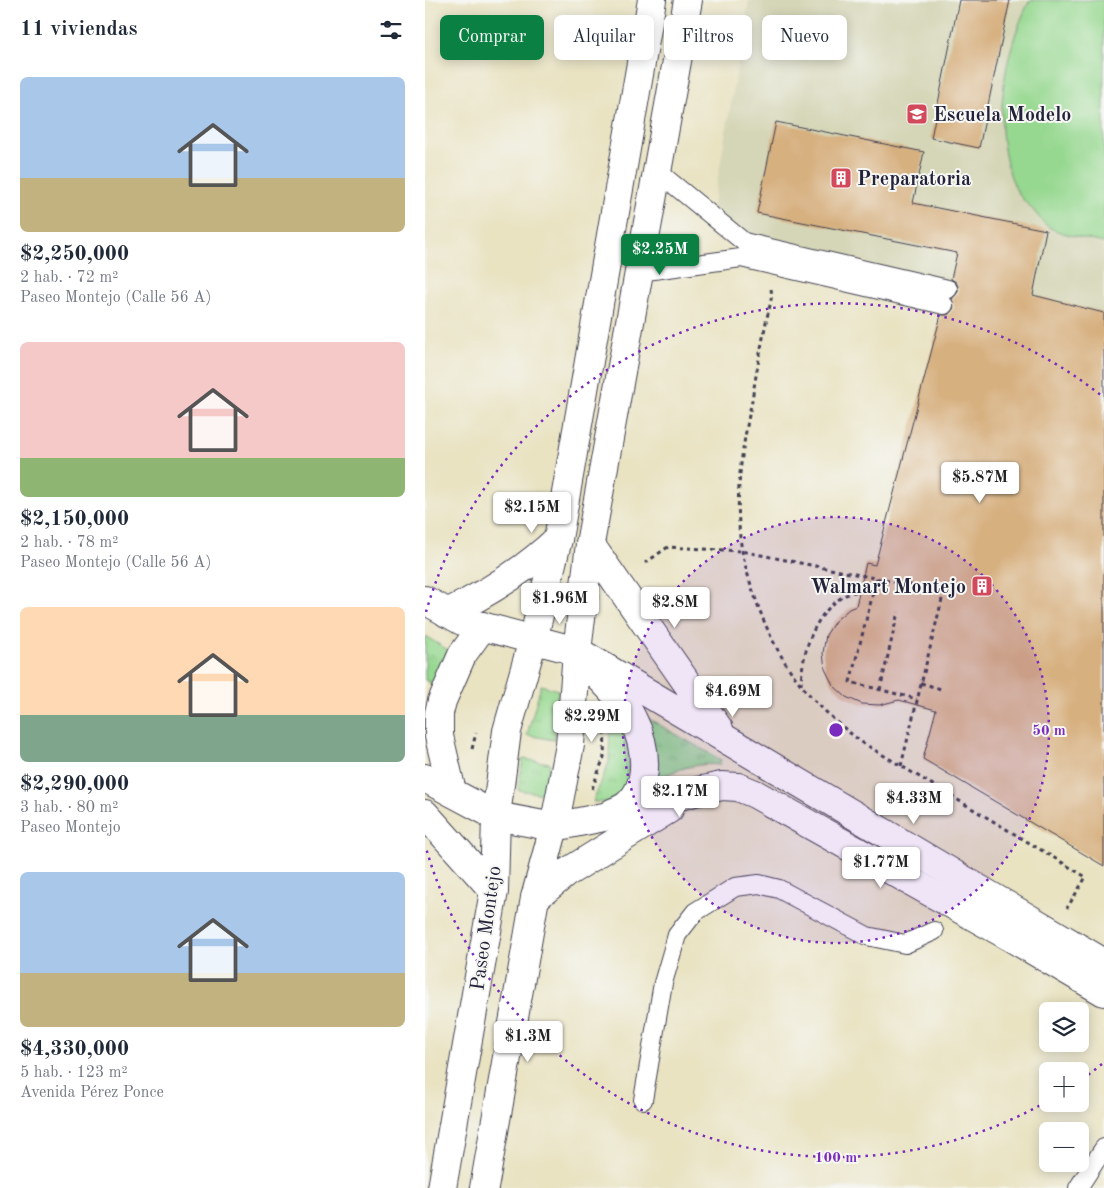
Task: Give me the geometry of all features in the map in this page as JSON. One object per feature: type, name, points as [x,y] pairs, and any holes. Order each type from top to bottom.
[{"type":"main road","name":"Paseo Montejo","points":[[442,1188],[494,891],[496,816],[507,731],[533,640],[558,539],[652,0]]},
{"type":"main road","name":"Paseo Montejo","points":[[484,1188],[535,898],[553,827],[570,745],[577,651],[590,544],[688,0]]},
{"type":"main road","points":[[436,606],[475,600],[524,569],[558,539]]},
{"type":"main road","points":[[590,544],[726,738]]},
{"type":"main road","points":[[436,606],[462,621],[577,651],[1104,963]]},
{"type":"main road","points":[[452,792],[439,736],[439,713],[442,701],[462,655],[483,626]]},
{"type":"main road","points":[[577,651],[633,719],[643,745],[644,769],[639,790],[626,806],[604,817]]},
{"type":"main road","points":[[425,778],[496,816],[553,827],[604,817],[698,791],[722,786],[738,787],[755,794],[1012,938],[1104,992]]},
{"type":"main road","points":[[535,898],[565,873],[698,791]]},
{"type":"main road","points":[[425,814],[494,891]]},
{"type":"lane","points":[[639,272],[741,258],[946,297],[744,242],[657,171]]},
{"type":"lane","points":[[643,1100],[663,983],[677,935],[695,912],[735,887],[759,884],[779,889],[867,936],[905,944],[934,931]]},
{"type":"lane","points":[[1078,1188],[1104,1148]]},
{"type":"path","points":[[772,289],[742,455],[738,504],[741,551],[767,630],[787,667],[801,686],[842,727],[863,743],[1086,877],[1067,908]]},
{"type":"path","points":[[645,562],[668,547],[741,551],[944,592]]},
{"type":"path","points":[[877,578],[850,682],[917,699]]},
{"type":"path","points":[[901,766],[946,583]]},
{"type":"path","points":[[801,686],[801,670],[806,650],[812,634],[825,611],[844,596],[857,591],[874,589]]},
{"type":"path","points":[[880,690],[898,612]]},
{"type":"path","points":[[921,684],[941,689]]},
{"type":"path","points":[[591,792],[604,757],[605,721]]},
{"type":"shaded area","name":"Escuela Modelo","points":[[749,0],[1104,0],[1104,316],[709,228],[738,60],[752,60],[752,15],[746,15]]},
{"type":"green space","points":[[1030,0],[1104,0],[1104,243],[1067,234],[1047,226],[1018,194],[1007,166],[1003,142],[1003,92],[1013,43]]},
{"type":"green space","points":[[425,636],[448,650],[436,687],[425,680]]},
{"type":"green space","points":[[541,685],[558,690],[554,740],[527,735]]},
{"type":"green space","points":[[635,711],[721,760],[719,765],[711,764],[685,768],[654,782]]},
{"type":"green space","points":[[610,720],[614,720],[620,727],[627,741],[631,783],[610,802],[593,802],[609,762]]},
{"type":"green space","points":[[523,759],[550,763],[543,794],[518,790]]},
{"type":"building","points":[[959,0],[1010,0],[979,148],[931,138]]},
{"type":"building","name":"Walmart Montejo","points":[[776,122],[924,152],[913,203],[1046,230],[1033,295],[1104,313],[1104,866],[923,759],[936,710],[899,700],[879,705],[862,704],[846,697],[833,685],[825,669],[823,653],[826,635],[835,621],[849,609],[856,606],[866,563],[875,565],[941,315],[948,315],[954,308],[952,299],[958,292],[958,286],[951,279],[957,253],[757,213]]},
{"type":"place","name":"Escuela Modelo","points":[[917,114]]},
{"type":"place","name":"Preparatoria","points":[[841,178]]},
{"type":"place","name":"Walmart Montejo","points":[[982,586]]}]
